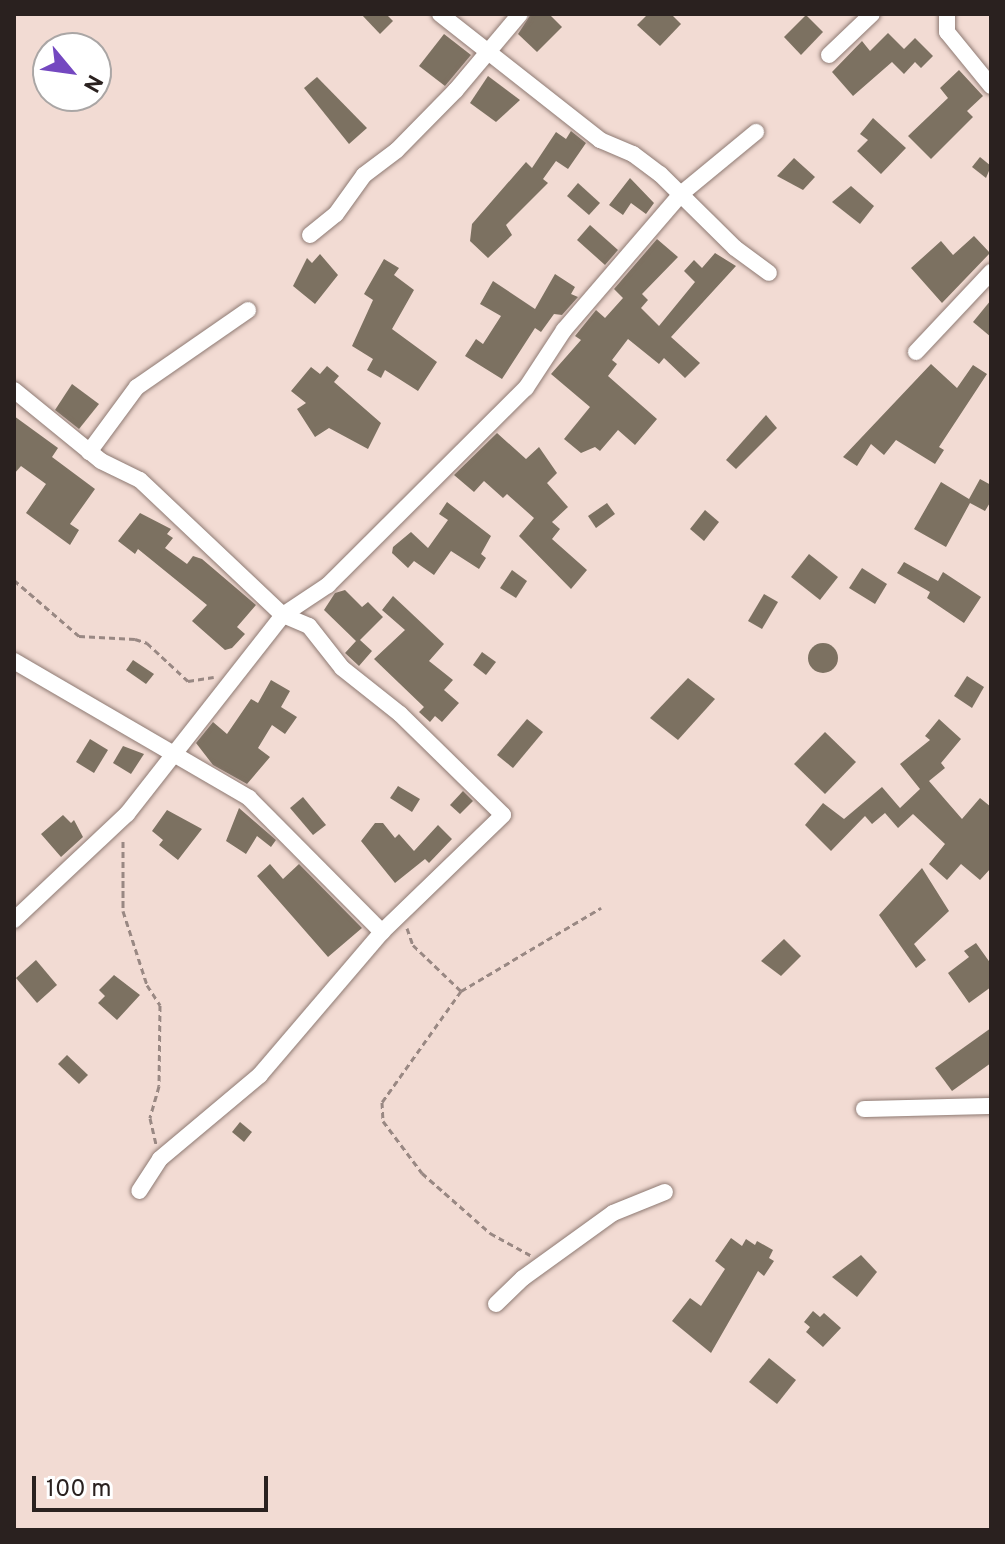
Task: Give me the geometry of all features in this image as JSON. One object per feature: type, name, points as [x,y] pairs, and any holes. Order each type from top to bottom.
[{"type":"street","points":[[440,14],[486,52],[524,76],[600,140],[633,154],[682,193],[735,248],[769,273]]},
{"type":"street","points":[[310,235],[336,214],[364,175],[397,150],[448,99],[520,14]]},
{"type":"street","points":[[829,55],[872,14]]},
{"type":"street","points":[[947,14],[947,32],[991,86]]},
{"type":"street","points":[[14,920],[127,814],[177,756],[283,615],[328,585],[526,388],[564,330],[682,193],[756,132]]},
{"type":"street","points":[[916,352],[991,272]]},
{"type":"street","points":[[89,452],[137,387],[248,310]]},
{"type":"street","points":[[14,390],[89,452],[140,480],[283,615],[309,626],[342,668],[400,714],[503,815],[382,932],[260,1075],[160,1159],[139,1191]]},
{"type":"street","points":[[14,661],[249,798],[382,932]]},
{"type":"street","points":[[864,1109],[991,1106]]},
{"type":"street","points":[[496,1304],[523,1278],[553,1260],[613,1213],[665,1192]]},
{"type":"path","points":[[14,580],[79,636],[147,643],[188,681],[241,671]]},
{"type":"path","points":[[127,814],[120,866],[123,911],[147,985],[160,1005],[159,1086],[150,1118],[160,1159]]},
{"type":"path","points":[[553,1260],[531,1255],[490,1233],[422,1173],[383,1121],[382,1102],[461,991],[601,908]]},
{"type":"path","points":[[401,914],[413,945],[461,991]]},
{"type":"building","points":[[361,14],[386,14],[393,21],[380,34]]},
{"type":"building","points":[[531,14],[549,14],[562,27],[537,52],[518,34]]},
{"type":"building","points":[[648,14],[671,14],[681,24],[660,46],[637,25]]},
{"type":"building","points":[[806,15],[823,32],[801,55],[784,37]]},
{"type":"building","points":[[888,33],[904,49],[915,38],[933,56],[921,68],[915,62],[904,74],[892,62],[853,96],[832,72],[862,41],[870,51]]},
{"type":"building","points":[[444,34],[471,55],[445,86],[419,66]]},
{"type":"building","points":[[959,70],[983,96],[967,111],[973,117],[931,159],[908,136],[948,98],[940,88]]},
{"type":"building","points":[[488,76],[520,100],[496,122],[470,103]]},
{"type":"building","points":[[317,77],[367,128],[349,144],[304,88]]},
{"type":"building","points":[[873,118],[906,148],[881,174],[857,151],[868,140],[860,134]]},
{"type":"building","points":[[571,131],[586,143],[568,169],[556,161],[543,179],[548,183],[506,225],[512,235],[488,258],[470,241],[472,224],[526,162],[532,168],[556,132],[566,139]]},
{"type":"building","points":[[980,157],[991,166],[986,178],[972,167]]},
{"type":"building","points":[[794,158],[815,177],[803,190],[777,176]]},
{"type":"building","points":[[630,178],[654,203],[646,214],[631,203],[623,215],[609,205]]},
{"type":"building","points":[[578,183],[600,203],[589,215],[567,196]]},
{"type":"building","points":[[851,186],[874,206],[860,224],[832,202]]},
{"type":"building","points":[[590,225],[618,250],[605,265],[577,240]]},
{"type":"building","points":[[974,236],[990,253],[942,303],[911,268],[941,241],[953,255]]},
{"type":"building","points":[[657,239],[678,257],[642,294],[648,300],[641,308],[659,326],[695,282],[684,271],[694,260],[702,268],[715,253],[736,266],[671,337],[700,363],[685,378],[664,358],[659,364],[628,339],[612,360],[617,364],[608,376],[657,419],[635,445],[618,430],[600,451],[595,447],[581,453],[564,439],[590,407],[551,374],[581,340],[575,336],[596,310],[605,318],[623,298],[614,289]]},
{"type":"building","points":[[320,254],[338,275],[315,304],[293,286],[307,258],[312,263]]},
{"type":"building","points":[[384,259],[399,268],[394,275],[414,290],[392,329],[437,362],[418,391],[385,370],[381,378],[367,370],[373,359],[352,346],[373,300],[364,294]]},
{"type":"building","points":[[555,274],[575,287],[571,294],[578,297],[562,315],[554,314],[541,332],[535,328],[502,379],[465,356],[476,339],[483,344],[501,316],[480,304],[493,281],[535,309]]},
{"type":"building","points":[[991,300],[991,337],[973,322]]},
{"type":"building","points":[[931,364],[957,388],[973,365],[987,374],[939,447],[944,450],[935,464],[896,440],[884,455],[871,444],[857,466],[843,457]]},
{"type":"building","points":[[327,366],[339,376],[334,382],[381,423],[368,449],[329,428],[315,437],[297,409],[306,403],[291,391],[311,367],[320,374]]},
{"type":"building","points":[[72,384],[99,404],[79,429],[55,410]]},
{"type":"building","points":[[766,415],[777,428],[736,469],[726,460]]},
{"type":"building","points":[[14,416],[58,448],[52,457],[95,489],[70,524],[79,530],[70,545],[26,513],[46,484],[21,466],[14,474]]},
{"type":"building","points":[[497,433],[526,459],[539,447],[557,473],[547,483],[568,507],[552,522],[560,529],[552,539],[587,570],[571,589],[519,536],[534,518],[507,494],[503,498],[484,481],[474,492],[454,475]]},
{"type":"building","points":[[980,479],[991,485],[991,501],[985,511],[970,503],[946,547],[914,529],[941,482],[969,499]]},
{"type":"building","points":[[447,502],[491,536],[481,554],[486,558],[479,569],[451,551],[434,575],[414,561],[408,568],[392,553],[393,547],[411,532],[428,548],[448,520],[439,514]]},
{"type":"building","points":[[607,503],[615,514],[596,528],[588,516]]},
{"type":"building","points":[[705,510],[719,522],[704,541],[690,529]]},
{"type":"building","points":[[140,513],[171,529],[167,534],[173,538],[165,548],[187,564],[193,556],[202,559],[256,605],[237,627],[245,634],[232,648],[225,650],[192,621],[207,605],[138,549],[135,554],[118,541]]},
{"type":"building","points":[[809,554],[838,577],[820,600],[791,577]]},
{"type":"building","points":[[904,562],[938,581],[943,572],[981,597],[964,623],[927,598],[930,592],[897,573]]},
{"type":"building","points":[[862,568],[887,584],[875,604],[849,588]]},
{"type":"building","points":[[512,570],[527,581],[516,598],[500,588]]},
{"type":"building","points":[[345,590],[362,607],[368,602],[383,617],[360,640],[372,651],[359,666],[345,653],[356,641],[324,610],[335,593]]},
{"type":"building","points":[[764,594],[778,602],[762,629],[748,621]]},
{"type":"building","points":[[393,596],[444,644],[429,661],[453,680],[444,690],[459,703],[442,722],[435,716],[430,722],[419,712],[424,707],[374,659],[405,630],[382,610]]},
{"type":"building","points":[[823,643],[829,644],[837,652],[837,664],[829,672],[823,673],[817,672],[809,664],[808,658],[809,652],[817,644]]},
{"type":"building","points":[[482,652],[496,662],[486,675],[473,665]]},
{"type":"building","points":[[133,660],[154,674],[146,684],[126,670]]},
{"type":"building","points":[[967,676],[984,687],[972,708],[954,696]]},
{"type":"building","points":[[688,678],[715,699],[678,740],[650,718]]},
{"type":"building","points":[[271,680],[290,691],[281,707],[297,717],[285,734],[272,725],[258,748],[270,757],[247,784],[213,765],[196,743],[213,722],[227,734],[251,699],[258,703]]},
{"type":"building","points":[[527,719],[543,732],[513,768],[497,755]]},
{"type":"building","points":[[939,719],[961,739],[941,763],[945,768],[929,781],[962,819],[980,798],[991,807],[991,868],[980,880],[961,864],[947,880],[929,864],[945,844],[913,814],[898,828],[885,813],[872,824],[865,816],[831,851],[805,825],[823,803],[844,819],[882,787],[900,808],[920,789],[900,764],[930,740],[925,736]]},
{"type":"building","points":[[825,732],[856,762],[825,794],[794,764]]},
{"type":"building","points":[[90,739],[108,750],[94,773],[76,762]]},
{"type":"building","points":[[123,746],[144,754],[131,774],[113,763]]},
{"type":"building","points":[[398,786],[420,799],[412,812],[390,798]]},
{"type":"building","points":[[463,791],[473,801],[460,814],[450,805]]},
{"type":"building","points":[[303,797],[326,825],[313,835],[290,808]]},
{"type":"building","points":[[239,808],[276,840],[271,847],[257,836],[246,854],[226,841]]},
{"type":"building","points":[[167,810],[202,829],[178,860],[159,845],[163,840],[152,831]]},
{"type":"building","points":[[63,815],[71,823],[74,820],[83,837],[61,857],[41,834]]},
{"type":"building","points":[[375,823],[383,823],[395,838],[399,834],[414,851],[438,825],[452,839],[429,863],[425,859],[395,883],[361,841]]},
{"type":"building","points":[[270,864],[283,879],[299,864],[362,928],[328,957],[257,876]]},
{"type":"building","points":[[922,868],[949,911],[914,944],[926,960],[916,968],[879,915]]},
{"type":"building","points":[[784,939],[801,956],[781,976],[761,961]]},
{"type":"building","points":[[976,943],[991,964],[991,987],[969,1003],[948,973],[969,957],[964,951]]},
{"type":"building","points":[[36,960],[57,985],[37,1003],[16,978]]},
{"type":"building","points":[[114,975],[140,995],[117,1020],[98,1003],[105,996],[99,990]]},
{"type":"building","points":[[991,1028],[991,1063],[952,1091],[935,1068]]},
{"type":"building","points":[[67,1055],[88,1075],[79,1084],[58,1064]]},
{"type":"building","points":[[240,1122],[252,1132],[244,1142],[232,1132]]},
{"type":"building","points":[[731,1238],[742,1246],[746,1239],[755,1245],[757,1241],[773,1250],[769,1258],[774,1261],[764,1276],[758,1271],[711,1353],[672,1321],[690,1298],[701,1306],[725,1269],[715,1261]]},
{"type":"building","points":[[861,1255],[877,1272],[857,1297],[832,1277]]},
{"type":"building","points":[[813,1311],[820,1317],[824,1313],[841,1328],[823,1347],[806,1332],[810,1327],[804,1322]]},
{"type":"building","points":[[769,1358],[796,1380],[777,1404],[749,1382]]}]
